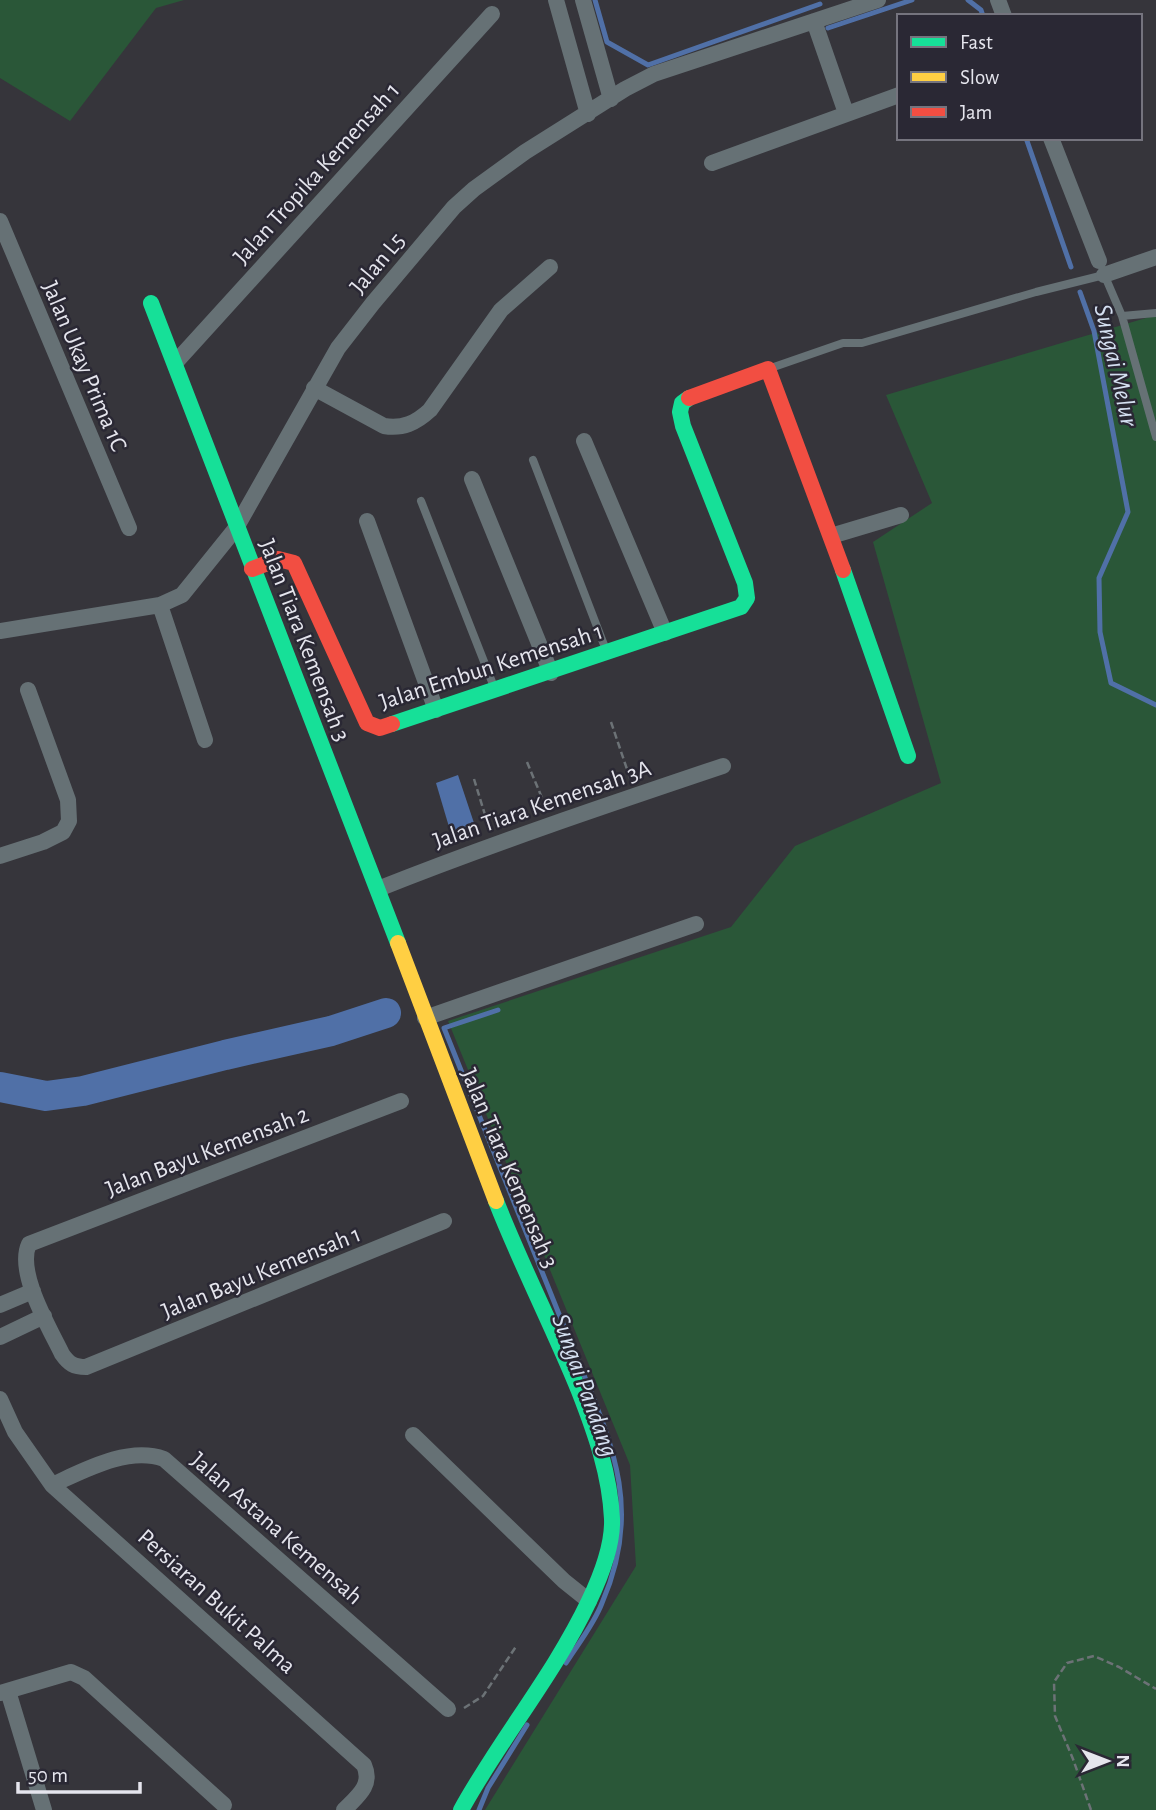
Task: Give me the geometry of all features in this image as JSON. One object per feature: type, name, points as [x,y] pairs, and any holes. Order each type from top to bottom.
[{"type":"street","points":[[556,0],[589,114]]},
{"type":"street","points":[[583,0],[611,99]]},
{"type":"street","name":"Jalan L5","points":[[0,631],[160,605],[182,596],[236,528],[338,348],[454,207],[525,152],[654,74],[878,0]]},
{"type":"street","name":"Jalan Tropika Kemensah 1","points":[[175,363],[492,14]]},
{"type":"street","points":[[814,21],[846,113]]},
{"type":"street","points":[[712,163],[897,96]]},
{"type":"street","points":[[1052,140],[1102,268],[1156,257]]},
{"type":"street","name":"Jalan Ukay Prima 1C","points":[[0,221],[129,528]]},
{"type":"street","points":[[314,388],[384,426],[412,424],[420,420],[430,410],[501,310],[550,267]]},
{"type":"street","name":"Jalan Tiara Kemensah 3","points":[[151,303],[497,1204],[558,1339],[596,1435],[607,1478],[612,1522],[605,1558],[589,1601],[543,1682],[477,1781],[461,1810]]},
{"type":"street","points":[[768,369],[831,536],[908,755]]},
{"type":"street","name":"Jalan Embun Kemensah 1","points":[[252,569],[277,558],[288,558],[294,563],[367,723],[380,728],[551,673],[741,607],[747,598],[747,591],[686,435],[680,412],[682,403],[692,396],[768,369]]},
{"type":"street","points":[[584,441],[665,633]]},
{"type":"street","points":[[472,479],[551,673]]},
{"type":"street","points":[[831,536],[901,515]]},
{"type":"street","points":[[367,521],[436,710]]},
{"type":"street","points":[[160,605],[205,740]]},
{"type":"street","points":[[0,856],[63,832],[69,821],[68,800],[28,690]]},
{"type":"street","name":"Jalan Tiara Kemensah 3A","points":[[378,889],[553,822],[723,766]]},
{"type":"street","points":[[425,1018],[696,924]]},
{"type":"street","name":"Jalan Bayu Kemensah 2","points":[[33,1291],[24,1259],[29,1244],[401,1101]]},
{"type":"street","name":"Jalan Bayu Kemensah 1","points":[[44,1316],[68,1363],[75,1367],[95,1364],[444,1221]]},
{"type":"street","points":[[0,1305],[33,1291],[44,1316],[0,1337]]},
{"type":"street","name":"Persiaran Bukit Palma","points":[[0,1399],[15,1432],[52,1485],[364,1765],[368,1774],[367,1785],[344,1810]]},
{"type":"street","points":[[413,1435],[564,1581],[589,1601]]},
{"type":"street","name":"Jalan Astana Kemensah","points":[[52,1485],[95,1466],[137,1455],[154,1455],[164,1459],[448,1709]]},
{"type":"street","points":[[44,1810],[4,1692],[71,1672],[84,1678],[224,1805]]},
{"type":"lane","points":[[768,369],[843,342],[862,343],[1035,292],[1102,268],[1122,316],[1156,437]]},
{"type":"lane","points":[[1122,316],[1156,313]]},
{"type":"lane","points":[[533,460],[607,652]]},
{"type":"lane","points":[[421,501],[495,689]]},
{"type":"path","points":[[611,722],[636,795]]},
{"type":"path","points":[[527,762],[553,822]]},
{"type":"path","points":[[474,779],[494,844]]},
{"type":"path","points":[[448,1709],[467,1707],[484,1696],[517,1645]]},
{"type":"path","points":[[1091,1810],[1055,1716],[1054,1682],[1067,1663],[1094,1656],[1156,1689]]},
{"type":"green space","points":[[0,0],[184,0],[156,8],[70,121],[0,78]]},
{"type":"green space","points":[[1156,315],[1156,1810],[485,1810],[636,1566],[630,1465],[448,1021],[731,927],[795,846],[941,783],[873,542],[932,503],[886,395]]},
{"type":"water","points":[[458,775],[476,829],[452,837],[436,783]]},
{"type":"waterway","name":"Sungai Melur","points":[[595,0],[607,42],[648,65],[820,4]]},
{"type":"waterway","name":"Sungai Melur","points":[[828,28],[912,0]]},
{"type":"waterway","name":"Sungai Melur","points":[[968,0],[982,14]]},
{"type":"waterway","name":"Sungai Melur","points":[[1027,140],[1071,267]]},
{"type":"waterway","name":"Sungai Melur","points":[[1080,292],[1094,331],[1128,512],[1099,578],[1100,632],[1111,683],[1156,705]]},
{"type":"waterway","name":"Sungai Pandang","points":[[498,1010],[444,1028],[565,1329]]},
{"type":"waterway","name":"Sungai Pandang","points":[[0,1087],[46,1096],[83,1091],[331,1031],[386,1013]]},
{"type":"waterway","name":"Sungai Pandang","points":[[566,1663],[599,1611],[614,1568],[621,1536],[618,1475],[600,1415],[574,1351]]},
{"type":"waterway","name":"Sungai Pandang","points":[[479,1810],[488,1788],[527,1725]]},
{"type":"traffic: fast","points":[[151,303],[398,943]]},
{"type":"traffic: fast","points":[[392,724],[741,607],[747,598],[745,583],[683,426],[680,412],[682,403],[689,398]]},
{"type":"traffic: fast","points":[[843,570],[908,756]]},
{"type":"traffic: fast","points":[[461,1810],[575,1628],[601,1572],[612,1529],[608,1486],[591,1422],[496,1201]]},
{"type":"traffic: slow","points":[[398,943],[496,1201]]},
{"type":"traffic: jam","points":[[689,398],[768,369],[843,570]]},
{"type":"traffic: jam","points":[[252,569],[278,559],[294,563],[367,723],[380,728],[392,724]]}]
